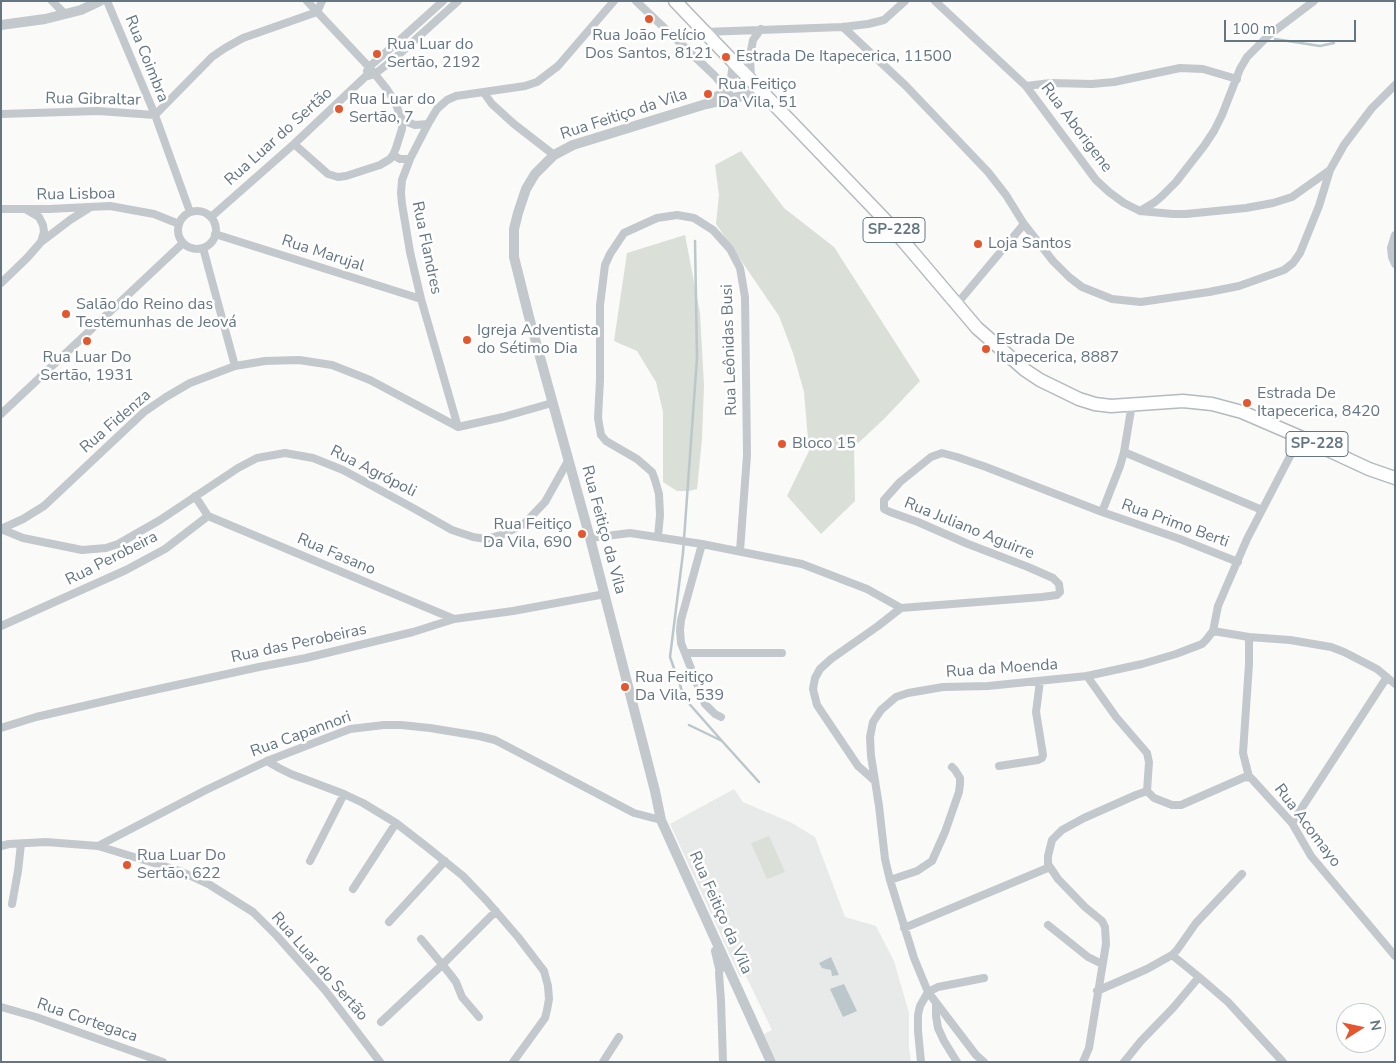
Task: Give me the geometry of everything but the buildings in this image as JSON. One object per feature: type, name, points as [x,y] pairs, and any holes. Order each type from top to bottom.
[{"type":"main road","name":"SP-228","points":[[675,1],[887,222],[977,328],[998,348],[1040,380],[1072,396],[1095,404],[1111,406],[1183,401],[1212,404],[1242,412],[1369,469],[1395,478]]},
{"type":"street","points":[[52,1],[65,14]]},
{"type":"street","points":[[1,25],[45,19],[81,10],[100,1]]},
{"type":"street","name":"Rua Coimbra","points":[[108,1],[154,115],[190,212]]},
{"type":"street","points":[[294,144],[328,174],[338,177],[346,176],[386,162],[393,155],[402,129],[402,120],[395,102],[386,88],[369,66],[307,1]]},
{"type":"street","points":[[317,12],[322,1]]},
{"type":"street","points":[[369,66],[442,1]]},
{"type":"street","name":"Rua Luar do Sertão","points":[[211,217],[294,144],[365,77],[375,74],[415,41],[458,1]]},
{"type":"street","name":"Rua Flandres","points":[[458,427],[421,299],[410,252],[401,193],[402,180],[410,159],[428,124],[437,109],[447,100],[456,96],[525,86],[537,82],[558,66],[614,1]]},
{"type":"street","points":[[636,1],[714,76],[734,99]]},
{"type":"street","name":"Rua Aborigene","points":[[935,1],[1026,86],[1096,180],[1124,203],[1140,211],[1186,214],[1273,203],[1292,197],[1330,170]]},
{"type":"street","points":[[1140,211],[1155,202],[1176,182],[1204,146],[1214,131],[1247,57],[1275,30],[1314,1]]},
{"type":"street","points":[[704,32],[843,27],[878,22],[884,20],[902,2]]},
{"type":"street","name":"Rua Gibraltar","points":[[1,114],[98,111],[154,115],[212,57],[225,48],[243,38],[317,12]]},
{"type":"street","points":[[843,27],[906,86],[988,172],[1006,195],[1024,224],[1053,261],[1069,277],[1082,286],[1112,299],[1141,302],[1209,292],[1239,286],[1284,270],[1300,253],[1307,239],[1330,170],[1344,145],[1372,108],[1395,85]]},
{"type":"street","points":[[751,81],[750,56],[753,40],[761,29]]},
{"type":"street","points":[[727,90],[732,78],[734,63]]},
{"type":"street","name":"Rua Luar do Sertão","points":[[365,77],[369,66]]},
{"type":"street","points":[[1026,86],[1051,83],[1092,84],[1114,82],[1180,68],[1204,68],[1237,79]]},
{"type":"street","name":"Rua Feitiço da Vila","points":[[706,104],[727,90]]},
{"type":"street","name":"Rua Feitiço da Vila","points":[[761,92],[706,104],[573,145],[554,155],[535,174],[526,189],[514,229],[514,257],[522,293],[605,594],[661,820],[713,933],[723,965],[771,1062]]},
{"type":"street","points":[[484,93],[492,104],[508,119],[554,155]]},
{"type":"street","points":[[402,120],[415,125],[428,124]]},
{"type":"street","points":[[393,155],[403,160],[410,159]]},
{"type":"street","name":"Rua Lisboa","points":[[1,209],[26,210],[110,206],[154,214],[179,224]]},
{"type":"street","points":[[1,282],[41,242],[70,220],[90,208]]},
{"type":"street","points":[[26,210],[39,217],[43,225],[44,232],[41,242]]},
{"type":"street","points":[[197,211],[211,217],[215,225],[215,234],[212,241],[203,248],[193,248],[183,243],[179,234],[179,224],[184,217],[190,212],[197,211]]},
{"type":"street","name":"Rua Leônidas Busi","points":[[658,537],[659,494],[652,472],[637,459],[606,442],[601,435],[598,418],[600,306],[605,264],[624,233],[657,218],[676,215],[694,218],[713,230],[730,249],[740,268],[745,297],[748,455],[740,551]]},
{"type":"street","points":[[956,305],[1024,224]]},
{"type":"street","name":"Rua Marujal","points":[[215,234],[421,299]]},
{"type":"street","points":[[1395,235],[1391,248],[1395,264]]},
{"type":"street","points":[[1,414],[183,243]]},
{"type":"street","points":[[203,248],[235,366]]},
{"type":"street","name":"Rua Fidenza","points":[[1,529],[24,519],[44,506],[125,429],[166,396],[190,383],[235,366],[265,361],[299,360],[332,365],[370,380],[458,427]]},
{"type":"street","points":[[458,427],[552,403]]},
{"type":"street","points":[[1102,512],[1124,452],[1132,404]]},
{"type":"street","points":[[1300,437],[1262,510],[1218,606],[1212,631],[1331,647],[1367,663],[1395,684]]},
{"type":"street","points":[[1124,452],[1262,510]]},
{"type":"street","name":"Rua Agrópoli","points":[[1,529],[23,538],[82,550],[106,548],[118,544],[152,524],[238,468],[257,458],[285,453],[301,455],[343,470],[452,530],[486,539],[524,524],[545,502],[568,461]]},
{"type":"street","name":"Rua Juliano Aguirre","points":[[901,608],[1042,597],[1057,595],[1060,592],[1058,581],[1053,578],[884,509],[883,503],[886,495],[916,468],[936,454],[942,453],[957,457],[1102,512]]},
{"type":"street","points":[[196,496],[208,516]]},
{"type":"street","name":"Rua Primo Berti","points":[[1102,512],[1180,539],[1238,562]]},
{"type":"street","name":"Rua Fasano","points":[[208,516],[454,619]]},
{"type":"street","name":"Rua Perobeira","points":[[1,626],[126,570],[165,549],[208,516]]},
{"type":"street","points":[[590,538],[630,533],[702,544],[802,564],[867,588],[901,608],[820,669],[815,678],[813,689],[817,705],[858,766],[875,781]]},
{"type":"street","points":[[702,544],[681,620],[681,643],[706,704],[715,714],[721,717]]},
{"type":"street","name":"Rua das Perobeiras","points":[[1,728],[36,717],[131,694],[315,656],[413,632],[454,619],[513,611],[605,594]]},
{"type":"street","name":"Rua da Moenda","points":[[984,1062],[976,1055],[928,992],[920,975],[904,928],[885,859],[871,756],[870,738],[873,722],[881,710],[896,697],[908,693],[942,687],[988,686],[1087,676],[1133,667],[1202,644],[1212,631]]},
{"type":"street","points":[[1087,676],[1116,717],[1147,753],[1149,762],[1147,791],[1154,798],[1172,806],[1181,805],[1248,777],[1243,753],[1249,637]]},
{"type":"street","points":[[685,653],[782,653]]},
{"type":"street","points":[[1292,823],[1387,677]]},
{"type":"street","points":[[999,766],[1042,758],[1036,712],[1040,681]]},
{"type":"street","name":"Rua Capannori","points":[[98,846],[267,761],[356,728],[401,724],[495,740],[634,813],[661,820]]},
{"type":"street","points":[[267,761],[291,774],[363,803],[396,823],[472,884],[541,966],[548,986],[549,999],[545,1018],[513,1062]]},
{"type":"street","points":[[890,880],[917,871],[932,861],[946,832],[959,792],[960,778],[952,767]]},
{"type":"street","name":"Rua Acomayo","points":[[1248,777],[1260,786],[1292,823],[1312,856],[1395,956]]},
{"type":"street","points":[[1083,1062],[1089,1048],[1106,944],[1106,927],[1102,921],[1068,892],[1050,867],[1048,856],[1050,846],[1055,836],[1062,830],[1084,818],[1147,791]]},
{"type":"street","points":[[310,861],[344,794]]},
{"type":"street","points":[[353,889],[396,823]]},
{"type":"street","name":"Rua Luar do Sertão","points":[[1,846],[46,842],[98,846],[180,872],[210,885],[253,912],[277,936],[325,990],[380,1062]]},
{"type":"street","points":[[12,904],[21,844]]},
{"type":"street","points":[[389,922],[444,861]]},
{"type":"street","points":[[904,928],[1050,867]]},
{"type":"street","points":[[1097,992],[1172,955],[1201,917],[1242,874]]},
{"type":"street","points":[[381,1022],[496,911]]},
{"type":"street","points":[[1048,925],[1088,957],[1102,964]]},
{"type":"street","points":[[421,939],[456,982],[462,997],[479,1017]]},
{"type":"street","points":[[1172,955],[1228,1002],[1283,1062]]},
{"type":"street","points":[[723,965],[719,973],[723,1062]]},
{"type":"street","points":[[1124,1062],[1199,976]]},
{"type":"street","points":[[922,1062],[918,1015],[920,1006],[928,992],[938,987],[984,978]]},
{"type":"street","points":[[936,1003],[938,1028],[957,1062]]},
{"type":"street","name":"Rua Cortegaca","points":[[1,1007],[36,1017],[163,1062]]},
{"type":"street","points":[[603,1062],[619,1037]]},
{"type":"shaded area","points":[[741,151],[784,208],[834,247],[920,381],[854,447],[855,501],[821,534],[787,496],[809,451],[804,392],[793,353],[779,316],[716,224],[719,195],[715,165]]},
{"type":"shaded area","points":[[685,235],[700,313],[704,386],[702,439],[697,489],[677,491],[663,482],[663,412],[656,382],[637,351],[614,341],[627,253]]},
{"type":"shaded area","points":[[734,789],[743,802],[792,823],[815,837],[845,917],[876,926],[894,961],[909,1013],[911,1062],[777,1062],[764,1034],[772,1030],[746,976],[740,977],[670,824]]},
{"type":"shaded area","points":[[769,836],[785,872],[767,879],[751,843]]},
{"type":"shaded area","points":[[831,957],[839,975],[832,976],[831,970],[822,968],[819,963]]},
{"type":"shaded area","points":[[844,984],[857,1011],[843,1017],[830,989]]},
{"type":"waterway","points":[[1275,39],[1320,46],[1334,43]]},
{"type":"waterway","points":[[695,241],[697,358],[683,553],[670,657],[685,699],[722,741]]},
{"type":"waterway","points":[[689,725],[722,741],[759,782]]},
{"type":"place","name":"Rua João Felício Dos Santos, 8121","points":[[649,19]]},
{"type":"place","name":"Rua Luar do Sertão, 2192","points":[[377,54]]},
{"type":"place","name":"Estrada De Itapecerica, 11500","points":[[726,57]]},
{"type":"place","name":"Rua Feitiço Da Vila, 51","points":[[708,94]]},
{"type":"place","name":"Rua Luar do Sertão, 7","points":[[339,109]]},
{"type":"place","name":"Loja Santos","points":[[978,244]]},
{"type":"place","name":"Salão do Reino das Testemunhas de Jeová","points":[[66,314]]},
{"type":"place","name":"Igreja Adventista do Sétimo Dia","points":[[467,340]]},
{"type":"place","name":"Rua Luar Do Sertão, 1931","points":[[87,341]]},
{"type":"place","name":"Estrada De Itapecerica, 8887","points":[[986,349]]},
{"type":"place","name":"Estrada De Itapecerica, 8420","points":[[1247,403]]},
{"type":"place","name":"Bloco 15","points":[[782,444]]},
{"type":"place","name":"Rua Feitiço Da Vila, 690","points":[[582,534]]},
{"type":"place","name":"Rua Feitiço Da Vila, 539","points":[[625,687]]},
{"type":"place","name":"Rua Luar Do Sertão, 622","points":[[127,865]]}]
